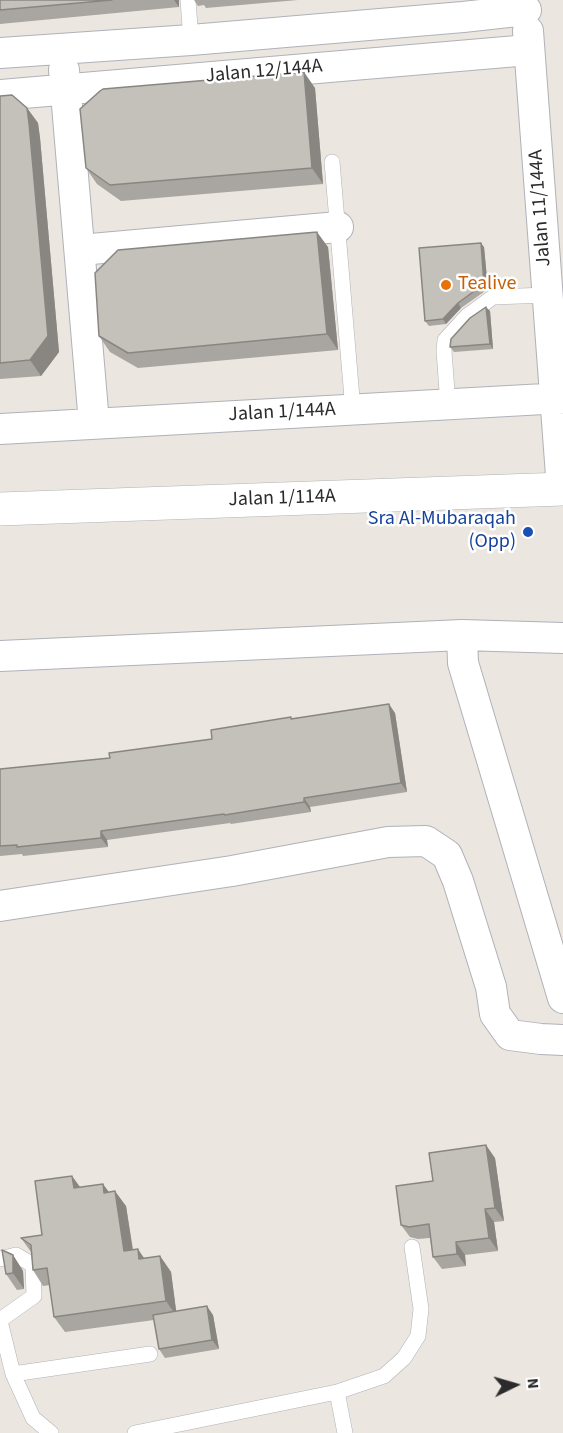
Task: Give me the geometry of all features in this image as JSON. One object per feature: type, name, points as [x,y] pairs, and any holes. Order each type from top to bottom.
[{"type":"street","name":"Jalan 12/144A","points":[[0,54],[191,40],[462,8],[526,5]]},
{"type":"street","name":"Jalan 11/144A","points":[[526,5],[547,295],[559,398],[562,489]]},
{"type":"street","points":[[63,49],[94,423]]},
{"type":"street","name":"Jalan 12/144A","points":[[0,95],[529,50]]},
{"type":"street","points":[[80,250],[338,227]]},
{"type":"street","name":"Jalan 1/144A","points":[[0,429],[559,398]]},
{"type":"street","name":"Jalan 1/114A","points":[[0,510],[562,489]]},
{"type":"street","points":[[462,634],[463,663],[563,998]]},
{"type":"street","points":[[0,656],[462,634],[563,638]]},
{"type":"street","points":[[0,906],[232,871],[388,842],[426,841],[447,855],[458,881],[491,987],[495,1014],[510,1035],[541,1040],[563,1040]]},
{"type":"lane","points":[[188,0],[191,40]]},
{"type":"lane","points":[[332,162],[353,410]]},
{"type":"lane","points":[[448,405],[445,340],[467,316],[493,297],[547,295]]},
{"type":"lane","points":[[135,1433],[337,1392],[384,1376],[404,1358],[418,1336],[422,1309],[412,1247]]},
{"type":"lane","points":[[0,1259],[16,1255],[33,1265],[34,1296],[0,1320],[13,1374],[33,1418],[51,1433]]},
{"type":"lane","points":[[13,1374],[150,1353]]},
{"type":"lane","points":[[337,1392],[345,1433]]},
{"type":"building","points":[[0,0],[112,0],[0,10]]},
{"type":"building","points":[[304,72],[312,168],[110,185],[86,168],[80,109],[103,89]]},
{"type":"building","points":[[12,95],[27,108],[48,336],[30,360],[0,363],[0,96]]},
{"type":"building","points":[[317,232],[327,334],[128,353],[99,336],[95,273],[118,250]]},
{"type":"building","points":[[481,243],[484,284],[458,303],[443,319],[425,321],[419,248]]},
{"type":"building","points":[[486,307],[490,344],[450,347],[451,339],[470,318]]},
{"type":"building","points":[[389,704],[401,783],[304,798],[304,802],[225,815],[101,831],[101,838],[17,847],[17,845],[0,846],[0,769],[110,758],[109,753],[212,739],[211,730]]},
{"type":"building","points":[[486,1145],[495,1208],[485,1209],[489,1238],[456,1242],[457,1254],[433,1257],[429,1224],[409,1227],[401,1225],[396,1186],[433,1181],[429,1153]]},
{"type":"building","points":[[72,1176],[74,1188],[103,1184],[104,1193],[115,1191],[124,1251],[138,1249],[139,1259],[160,1256],[166,1301],[54,1317],[47,1268],[33,1270],[31,1245],[21,1238],[42,1235],[35,1181]]},
{"type":"building","points":[[2,1250],[13,1255],[13,1273],[6,1274]]},
{"type":"building","points":[[207,1306],[212,1340],[159,1349],[153,1315]]},
{"type":"place","name":"Tealive","points":[[446,285]]},
{"type":"place","name":"Sra Al-Mubaraqah (Opp)","points":[[528,532]]}]
